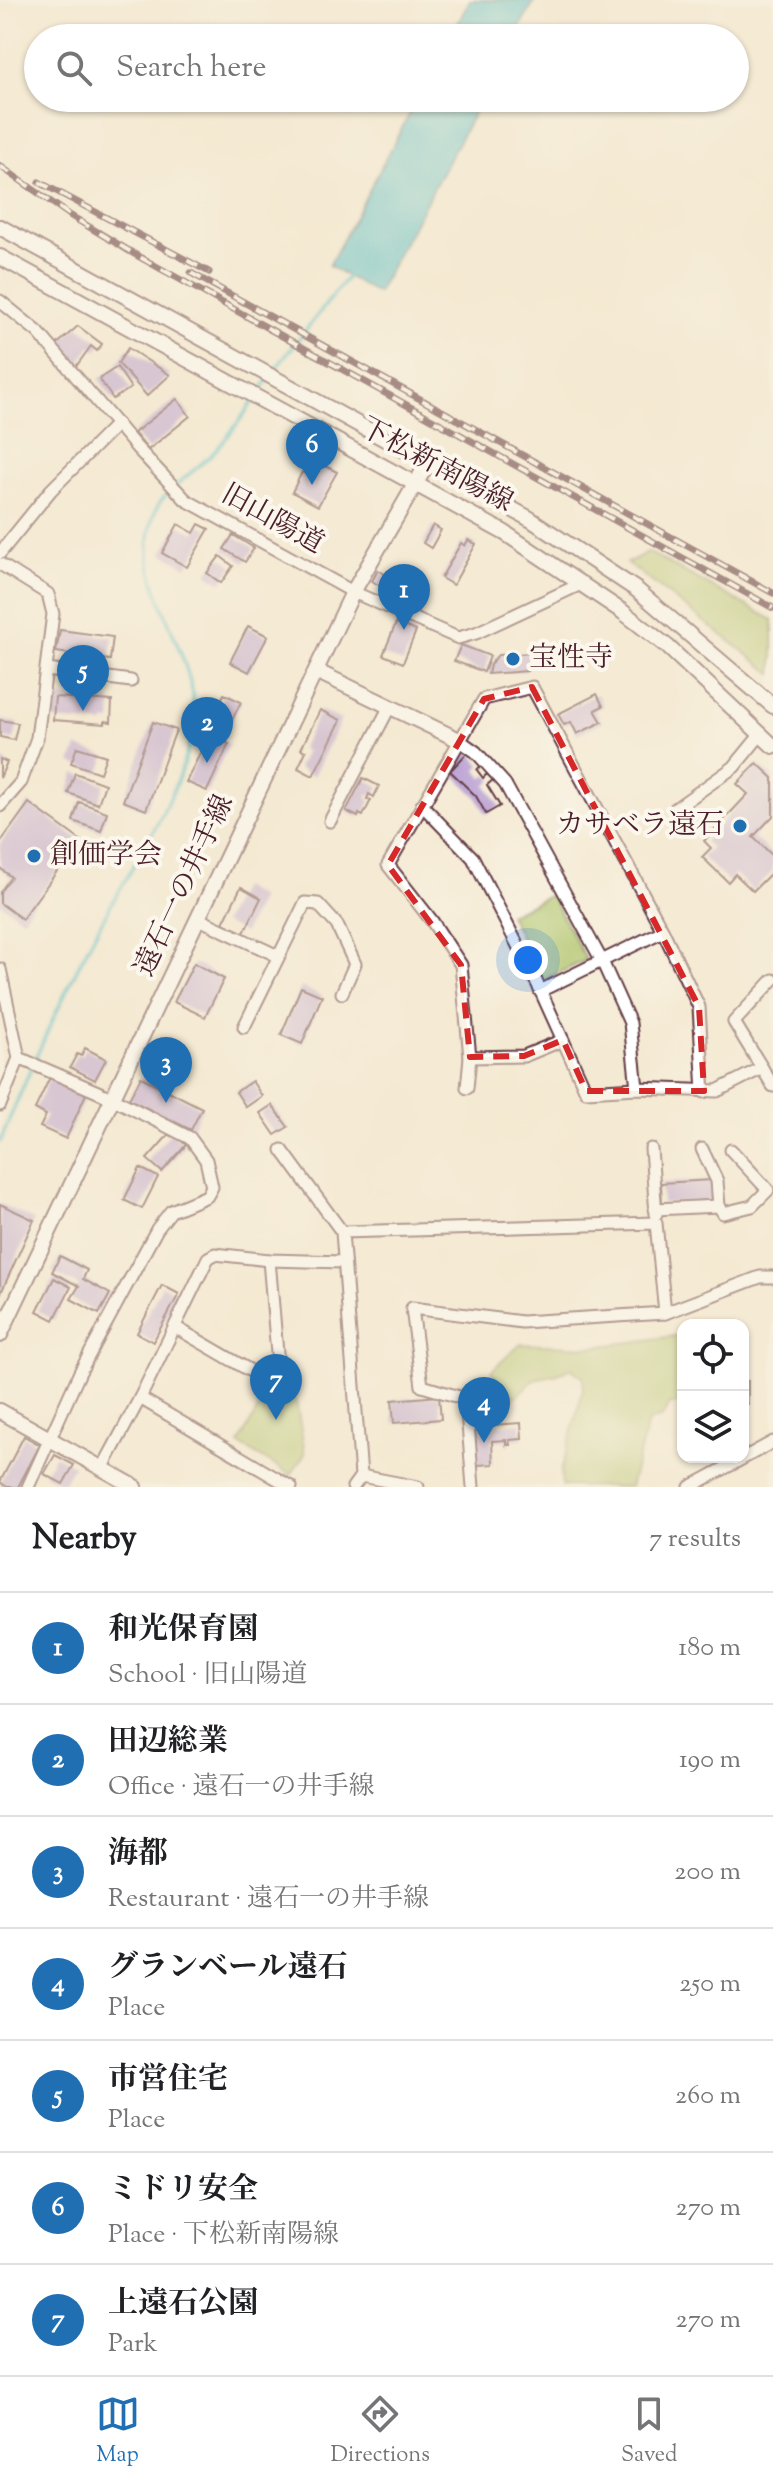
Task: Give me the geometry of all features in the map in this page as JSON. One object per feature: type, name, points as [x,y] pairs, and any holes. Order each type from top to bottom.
[{"type":"main road","name":"下松新南陽線","points":[[0,227],[530,519],[637,590],[773,706]]},
{"type":"main road","name":"下松新南陽線","points":[[1,260],[505,533],[583,583],[668,647],[773,746]]},
{"type":"main road","name":"遠石一の井手線","points":[[0,1335],[353,592],[427,464]]},
{"type":"main road","points":[[316,671],[459,740]]},
{"type":"main road","points":[[0,1411],[135,1487]]},
{"type":"street","name":"旧山陽道","points":[[0,301],[38,332],[186,500],[353,592],[458,638],[476,633],[583,583]]},
{"type":"street","points":[[0,553],[51,490],[117,424]]},
{"type":"street","points":[[0,564],[48,594],[53,614],[37,738],[21,782],[0,806]]},
{"type":"street","points":[[47,670],[131,681]]},
{"type":"street","points":[[467,1088],[470,1057],[461,965],[432,921],[388,865],[484,699],[532,687],[663,931],[699,1007],[704,1092]]},
{"type":"street","points":[[330,821],[390,706]]},
{"type":"street","points":[[675,809],[734,767],[761,734]]},
{"type":"street","points":[[459,740],[476,752],[505,784],[602,961],[630,1023],[637,1088]]},
{"type":"street","points":[[422,805],[473,858],[586,1091],[637,1088],[717,1091],[762,1068]]},
{"type":"street","points":[[244,1027],[305,903],[318,904],[337,925],[355,964],[342,993]]},
{"type":"street","points":[[199,919],[278,956]]},
{"type":"street","points":[[540,991],[663,931]]},
{"type":"street","points":[[0,969],[19,1058],[0,1105]]},
{"type":"street","points":[[773,980],[734,1022],[773,1086]]},
{"type":"street","points":[[470,1057],[524,1056],[563,1040]]},
{"type":"street","points":[[0,1045],[14,1042]]},
{"type":"street","points":[[19,1058],[114,1099],[190,1138],[206,1160],[212,1187],[207,1196],[171,1211],[157,1229],[80,1372],[28,1487]]},
{"type":"street","points":[[651,1149],[665,1313]]},
{"type":"street","points":[[702,1149],[717,1181],[719,1206],[723,1213],[752,1206],[768,1190],[731,1150]]},
{"type":"street","points":[[282,1150],[342,1232],[361,1476],[353,1487]]},
{"type":"street","points":[[655,1209],[719,1206]]},
{"type":"street","points":[[342,1232],[656,1223]]},
{"type":"street","points":[[102,1469],[208,1258],[215,1254],[269,1260],[344,1262]]},
{"type":"street","points":[[175,1327],[280,1388],[269,1260]]},
{"type":"street","points":[[473,1487],[466,1399],[422,1386],[412,1308],[522,1322],[665,1313],[760,1277],[773,1277]]},
{"type":"street","points":[[140,1398],[291,1487]]},
{"type":"street","points":[[690,1487],[773,1442]]},
{"type":"street","points":[[361,1476],[418,1487]]},
{"type":"highlighted area","points":[[532,687],[699,1007],[704,1091],[586,1091],[563,1040],[524,1056],[470,1057],[461,965],[388,865],[484,699]]},
{"type":"green space","points":[[648,552],[773,620],[773,674],[627,563]]},
{"type":"green space","points":[[551,895],[586,960],[542,981],[509,914]]},
{"type":"green space","points":[[677,1336],[677,1404],[670,1404],[663,1417],[648,1422],[630,1487],[562,1486],[561,1471],[583,1390],[583,1377],[570,1368],[535,1379],[513,1399],[491,1371],[521,1344],[594,1347]]},
{"type":"green space","points":[[286,1388],[294,1388],[305,1454],[291,1475],[239,1444],[269,1389],[285,1395]]},
{"type":"water","points":[[470,0],[535,0],[522,24],[457,24]]},
{"type":"water","points":[[411,112],[474,112],[377,293],[329,266]]},
{"type":"building","points":[[78,326],[102,344],[97,351],[91,346],[75,368],[55,346]]},
{"type":"building","points":[[128,348],[170,375],[147,396],[118,363]]},
{"type":"building","points":[[117,367],[131,388],[113,399],[99,379]]},
{"type":"building","points":[[177,399],[190,416],[148,450],[134,433]]},
{"type":"building","points":[[321,464],[337,472],[318,506],[292,492],[302,472],[314,478]]},
{"type":"building","points":[[178,524],[194,533],[199,524],[209,529],[187,567],[162,553]]},
{"type":"building","points":[[433,525],[441,530],[431,548],[423,543]]},
{"type":"building","points":[[233,535],[254,548],[245,562],[224,549]]},
{"type":"building","points":[[468,540],[476,544],[453,585],[441,578],[461,543],[465,546]]},
{"type":"building","points":[[220,556],[233,566],[221,583],[207,573]]},
{"type":"building","points":[[378,570],[400,583],[393,594],[372,581]]},
{"type":"building","points":[[396,623],[416,631],[403,663],[383,655]]},
{"type":"building","points":[[248,626],[268,636],[249,672],[230,662]]},
{"type":"building","points":[[60,630],[113,637],[110,660],[56,652]]},
{"type":"building","points":[[461,645],[490,656],[484,672],[454,661]]},
{"type":"building","name":"宝性寺","points":[[531,653],[532,664],[526,664],[527,671],[488,674],[490,665],[498,655]]},
{"type":"building","points":[[224,694],[241,702],[226,732],[210,724]]},
{"type":"building","points":[[597,694],[603,706],[595,710],[602,722],[577,734],[571,722],[564,725],[558,714]]},
{"type":"building","points":[[55,697],[112,701],[111,722],[53,720]]},
{"type":"building","points":[[320,710],[341,720],[313,776],[298,768],[306,751],[301,749]]},
{"type":"building","points":[[0,720],[18,723],[14,740],[0,737]]},
{"type":"building","points":[[153,722],[176,730],[146,810],[123,801]]},
{"type":"building","points":[[202,731],[229,744],[207,791],[186,782],[204,745],[197,742]]},
{"type":"building","points":[[77,747],[106,756],[100,773],[71,763]]},
{"type":"building","points":[[469,751],[481,765],[477,770],[483,778],[487,774],[493,780],[487,785],[500,806],[486,814],[476,796],[450,771]]},
{"type":"building","points":[[0,759],[7,762],[0,778]]},
{"type":"building","name":"カサベラ遠石","points":[[757,763],[773,778],[773,816],[753,837],[773,856],[773,871],[753,891],[735,874],[728,882],[702,857],[711,848],[704,841],[748,794],[737,784]]},
{"type":"building","points":[[75,773],[105,784],[98,804],[68,793]]},
{"type":"building","points":[[363,778],[379,786],[374,797],[369,794],[367,799],[371,800],[363,816],[359,814],[358,817],[346,811]]},
{"type":"building","points":[[79,802],[107,812],[101,831],[73,821]]},
{"type":"building","name":"創価学会","points":[[29,803],[80,840],[22,919],[0,903],[0,892],[11,877],[0,868],[0,843]]},
{"type":"building","points":[[241,887],[261,898],[244,933],[223,923]]},
{"type":"building","points":[[194,963],[224,979],[205,1017],[174,1002]]},
{"type":"building","points":[[301,987],[322,996],[302,1044],[281,1035]]},
{"type":"building","points":[[85,1048],[106,1059],[95,1080],[70,1067],[77,1054],[81,1056]]},
{"type":"building","points":[[50,1077],[86,1094],[66,1139],[40,1127],[46,1115],[35,1109]]},
{"type":"building","points":[[141,1077],[202,1108],[191,1130],[129,1099]]},
{"type":"building","points":[[252,1081],[262,1096],[246,1107],[236,1092]]},
{"type":"building","points":[[272,1105],[288,1127],[275,1135],[260,1113]]},
{"type":"building","points":[[171,1132],[186,1145],[162,1172],[147,1159]]},
{"type":"building","points":[[140,1168],[158,1177],[142,1209],[124,1200]]},
{"type":"building","points":[[712,1180],[714,1200],[662,1203],[661,1183]]},
{"type":"building","points":[[0,1204],[34,1220],[0,1295]]},
{"type":"building","points":[[60,1256],[87,1270],[83,1279],[110,1294],[99,1314],[71,1299],[79,1286],[52,1272]]},
{"type":"building","points":[[54,1278],[71,1287],[54,1320],[37,1311]]},
{"type":"building","points":[[162,1285],[179,1294],[153,1342],[137,1333]]},
{"type":"building","points":[[439,1396],[441,1419],[394,1423],[392,1400]]},
{"type":"building","points":[[521,1423],[522,1439],[509,1440],[510,1445],[506,1445],[506,1440],[492,1441],[493,1464],[477,1465],[475,1426]]},
{"type":"building","points":[[24,1436],[40,1445],[18,1487],[7,1487],[0,1482]]},
{"type":"building","points":[[55,1455],[74,1465],[63,1484],[44,1474]]},
{"type":"waterway","points":[[273,372],[349,275]]},
{"type":"waterway","points":[[0,1142],[70,984],[165,808],[188,749],[193,724],[193,699],[188,675],[153,579],[149,555],[150,531],[157,507],[221,444],[268,380]]},
{"type":"railway","points":[[0,166],[71,216],[136,255],[773,608]]},
{"type":"railway","points":[[39,182],[209,272]]},
{"type":"railway","points":[[191,273],[773,593]]},
{"type":"place","name":"ミドリ安全","points":[[312,485]]},
{"type":"place","name":"和光保育園","points":[[404,630]]},
{"type":"place","name":"宝性寺","points":[[513,659]]},
{"type":"place","name":"市営住宅","points":[[83,711]]},
{"type":"place","name":"田辺総業","points":[[207,763]]},
{"type":"place","name":"カサベラ遠石","points":[[740,826]]},
{"type":"place","name":"創価学会","points":[[34,856]]},
{"type":"place","name":"海都","points":[[166,1103]]},
{"type":"place","name":"上遠石公園","points":[[276,1420]]},
{"type":"place","name":"グランベール遠石","points":[[484,1443]]}]
